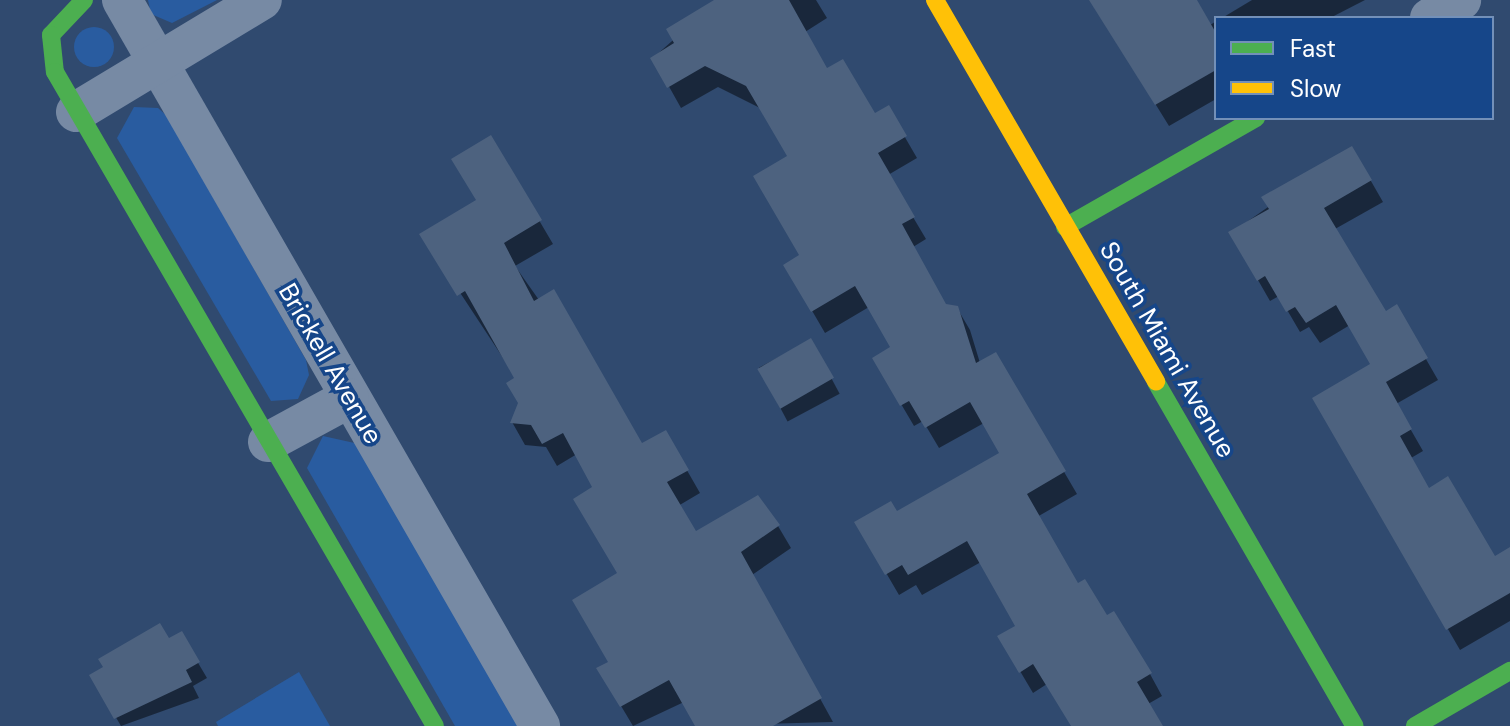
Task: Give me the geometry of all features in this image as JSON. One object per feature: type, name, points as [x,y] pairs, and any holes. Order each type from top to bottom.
[{"type":"street","points":[[84,0],[51,35],[55,72],[435,726]]},
{"type":"street","name":"Brickell Avenue","points":[[122,0],[540,726]]},
{"type":"street","points":[[76,112],[262,0]]},
{"type":"street","name":"South Miami Avenue","points":[[935,0],[1355,726]]},
{"type":"street","points":[[1433,16],[1461,0]]},
{"type":"street","points":[[1065,227],[1252,120]]},
{"type":"street","points":[[268,442],[349,398]]},
{"type":"street","points":[[1415,726],[1510,671]]},
{"type":"shaded area","points":[[148,0],[217,0],[172,23],[151,14]]},
{"type":"shaded area","points":[[94,27],[108,33],[114,47],[108,61],[94,67],[80,61],[74,47],[80,33]]},
{"type":"shaded area","points":[[134,107],[158,108],[167,116],[306,360],[309,375],[298,399],[271,401],[117,138]]},
{"type":"shaded area","points":[[323,436],[359,444],[521,726],[455,726],[307,468]]},
{"type":"shaded area","points":[[299,672],[330,726],[218,726],[216,722]]},
{"type":"building","points":[[714,0],[789,0],[827,68],[843,59],[875,113],[889,105],[907,136],[878,153],[915,217],[902,224],[946,304],[958,306],[976,363],[996,352],[1066,471],[1027,494],[1078,583],[1085,579],[1107,615],[1114,611],[1152,673],[1137,682],[1163,726],[1071,726],[1033,664],[1019,673],[997,636],[1015,626],[967,541],[908,575],[902,565],[885,575],[854,522],[891,501],[897,511],[999,453],[970,402],[925,428],[909,401],[900,406],[872,358],[890,347],[855,286],[811,312],[783,265],[799,255],[753,176],[787,156],[746,86],[705,66],[667,88],[650,58],[674,43],[666,29]]},
{"type":"building","points":[[1089,0],[1197,0],[1214,30],[1214,71],[1155,105]]},
{"type":"building","points":[[491,135],[542,220],[504,243],[534,301],[554,289],[642,443],[666,430],[689,470],[667,482],[696,531],[758,495],[780,525],[741,552],[822,698],[773,726],[695,726],[669,680],[620,707],[596,668],[608,662],[572,600],[617,573],[573,499],[592,487],[563,433],[542,444],[531,425],[510,423],[518,403],[506,383],[514,378],[465,291],[457,296],[419,234],[476,200],[451,159]]},
{"type":"building","points":[[1352,146],[1372,180],[1324,208],[1386,311],[1397,304],[1428,358],[1386,382],[1412,429],[1400,436],[1429,488],[1448,476],[1495,556],[1510,547],[1510,593],[1446,630],[1312,398],[1370,364],[1336,305],[1306,323],[1295,307],[1286,312],[1265,276],[1257,281],[1228,232],[1269,209],[1261,197]]},
{"type":"building","points":[[811,338],[834,378],[780,409],[757,369]]},
{"type":"building","points":[[160,623],[169,638],[182,631],[200,662],[186,670],[192,682],[114,719],[89,675],[103,667],[98,659]]},
{"type":"traffic: fast","points":[[84,0],[51,35],[55,72],[435,726]]},
{"type":"traffic: fast","points":[[1065,227],[1252,120]]},
{"type":"traffic: fast","points":[[1156,382],[1355,726]]},
{"type":"traffic: fast","points":[[1415,726],[1510,671]]},
{"type":"traffic: slow","points":[[935,0],[1156,382]]}]
